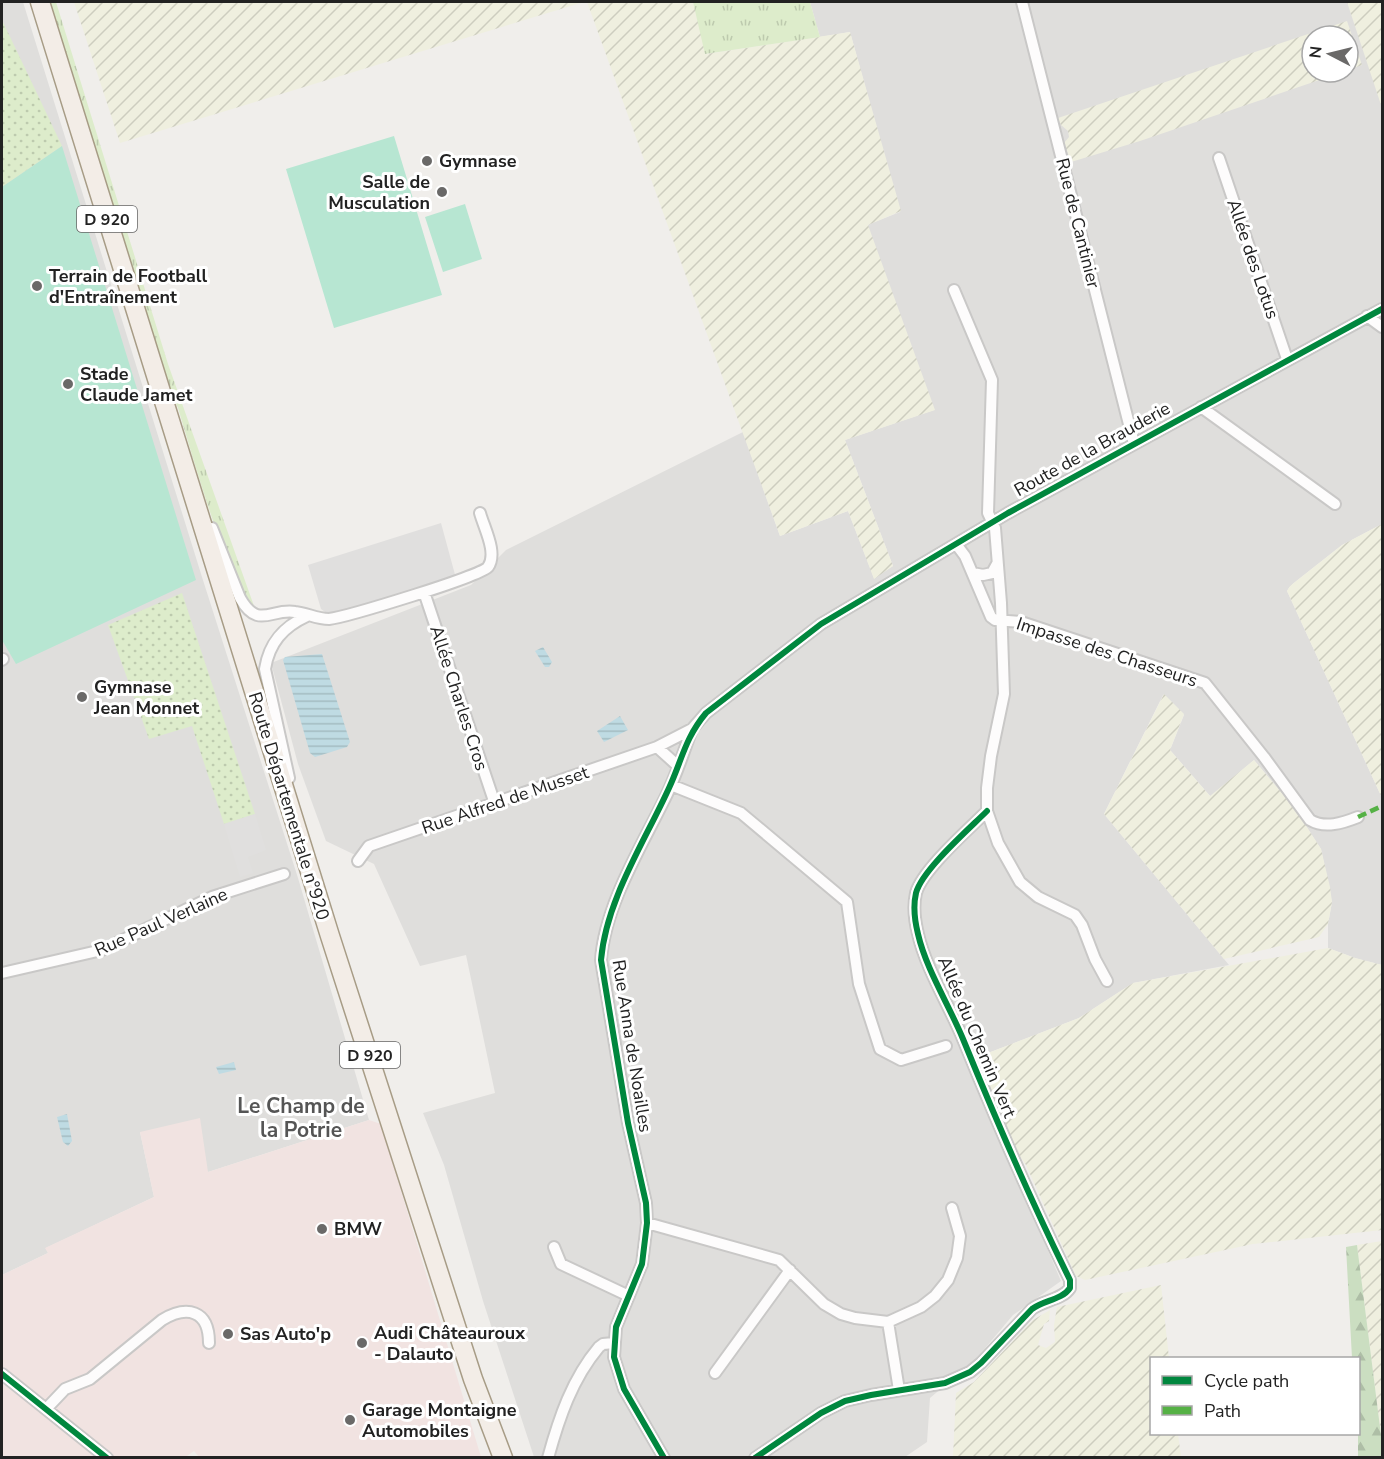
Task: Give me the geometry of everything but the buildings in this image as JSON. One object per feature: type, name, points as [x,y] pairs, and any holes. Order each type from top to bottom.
[{"type":"main road","name":"D 920","points":[[40,2],[175,436]]},
{"type":"main road","name":"Route Départementale n°920","points":[[175,436],[299,835],[473,1379]]},
{"type":"main road","name":"D 920","points":[[473,1379],[485,1434],[493,1458]]},
{"type":"main road","name":"D 920","points":[[473,1379],[503,1458]]},
{"type":"street","name":"Rue de Cantinier","points":[[1022,2],[1134,444]]},
{"type":"street","name":"Allée des Lotus","points":[[1219,158],[1287,360]]},
{"type":"street","points":[[954,290],[992,380],[988,513],[995,528],[1004,694],[990,756],[987,811],[998,843],[1020,882],[1038,897],[1073,912],[1082,925],[1095,959],[1107,981]]},
{"type":"street","name":"Route de la Brauderie","points":[[821,624],[992,523],[1383,309]]},
{"type":"street","points":[[1367,316],[1383,327]]},
{"type":"street","points":[[1201,407],[1335,504]]},
{"type":"street","points":[[175,436],[244,605],[254,614],[261,616],[295,612],[322,619],[335,619],[476,576],[488,567],[492,553],[480,513]]},
{"type":"street","points":[[956,544],[965,556],[991,617],[994,620],[1001,620]]},
{"type":"street","points":[[973,573],[983,575],[992,573],[997,564]]},
{"type":"street","name":"Allée Charles Cros","points":[[424,592],[495,804]]},
{"type":"street","points":[[299,835],[294,798],[266,669],[267,655],[279,635],[296,621],[307,616]]},
{"type":"street","name":"Impasse des Chasseurs","points":[[1001,620],[1021,622],[1205,683],[1264,757],[1310,820],[1320,825],[1331,825],[1358,817]]},
{"type":"street","name":"Rue Alfred de Musset","points":[[358,861],[369,846],[657,747],[692,729],[706,713],[821,624]]},
{"type":"street","name":"Rue Anna de Noailles","points":[[614,1343],[619,1318],[642,1264],[647,1223],[646,1203],[628,1123],[601,960],[602,944],[614,905],[671,785],[692,729]]},
{"type":"street","points":[[657,747],[678,766]]},
{"type":"street","points":[[671,785],[741,813],[847,902],[859,984],[880,1049],[901,1060],[946,1046]]},
{"type":"street","name":"Allée du Chemin Vert","points":[[899,1390],[954,1380],[970,1372],[1040,1303],[1066,1293],[1070,1288],[1070,1280],[982,1089],[918,934],[915,903],[920,883],[987,811]]},
{"type":"street","name":"Rue Paul Verlaine","points":[[2,973],[102,950],[212,897],[284,873]]},
{"type":"street","points":[[647,1223],[767,1255],[779,1260],[824,1304],[842,1314],[888,1322],[921,1307],[935,1296],[948,1280],[957,1258],[960,1236],[952,1208]]},
{"type":"street","points":[[554,1246],[561,1264],[629,1296]]},
{"type":"street","points":[[715,1373],[790,1270]]},
{"type":"street","points":[[46,1409],[65,1389],[90,1379],[162,1320],[174,1313],[190,1312],[200,1316],[206,1325],[209,1343]]},
{"type":"street","points":[[755,1458],[821,1413],[845,1401],[899,1390],[888,1322]]},
{"type":"street","points":[[548,1458],[559,1420],[577,1381],[599,1347],[603,1344],[614,1343],[616,1368],[624,1389],[664,1458]]},
{"type":"street","points":[[2,1374],[107,1458]]},
{"type":"shaded area","points":[[2,2],[23,2],[298,878],[369,1120],[208,1172],[140,1132],[154,1197],[46,1248],[48,1253],[2,1275]]},
{"type":"shaded area","points":[[810,2],[1382,2],[1382,524],[1342,545],[1290,586],[1287,591],[1382,798],[1382,965],[1328,948],[1328,924],[1332,902],[1321,849],[1296,811],[1254,760],[1211,797],[1170,750],[1184,715],[1163,695],[1104,814],[1229,965],[1133,983],[1079,1018],[967,1061],[1061,1281],[1013,1315],[976,1359],[930,1398],[927,1442],[905,1457],[534,1457],[483,1301],[444,1165],[423,1113],[495,1093],[466,955],[420,966],[374,864],[326,841],[298,764],[271,663],[471,585],[506,550],[743,432],[780,536],[848,511],[874,578],[893,566],[845,440],[934,410],[867,225],[900,212],[850,32],[820,37]]},
{"type":"shaded area","points":[[441,523],[457,582],[335,619],[321,609],[308,565]]},
{"type":"shaded area","points":[[255,814],[266,850],[248,857],[253,873],[240,877],[224,824]]},
{"type":"shaded area","points":[[200,1118],[208,1172],[369,1120],[381,1124],[481,1457],[200,1458],[194,1451],[184,1458],[2,1458],[2,1275],[48,1253],[45,1248],[154,1197],[140,1132]]},
{"type":"green space","points":[[46,2],[56,2],[168,364],[254,606],[245,596],[222,547]]},
{"type":"green space","points":[[74,2],[584,2],[120,143]]},
{"type":"green space","points":[[587,2],[693,2],[706,54],[850,32],[901,211],[868,225],[935,410],[845,440],[893,566],[874,579],[848,511],[780,536]]},
{"type":"green space","points":[[693,2],[810,2],[820,37],[705,54]]},
{"type":"green space","points":[[1347,2],[1382,3],[1382,108],[1360,41],[1360,24],[1354,24]]},
{"type":"green space","points":[[2,20],[62,146],[2,187]]},
{"type":"green space","points":[[1300,37],[1300,84],[1308,84],[1140,141],[1071,162],[1064,143],[1069,137],[1068,131],[1061,125],[1058,118]]},
{"type":"green space","points":[[394,136],[442,295],[334,328],[286,169]]},
{"type":"green space","name":"Stade Claude Jamet","points":[[62,146],[196,580],[16,664],[2,640],[2,187]]},
{"type":"green space","points":[[465,204],[482,259],[443,272],[425,217]]},
{"type":"green space","points":[[1382,524],[1382,798],[1287,591],[1290,586],[1342,545]]},
{"type":"green space","points":[[182,593],[255,814],[224,824],[192,726],[149,739],[108,625]]},
{"type":"green space","points":[[1164,694],[1184,714],[1170,750],[1210,796],[1254,760],[1296,810],[1321,849],[1332,902],[1328,924],[1319,937],[1224,959],[1104,814]]},
{"type":"green space","points":[[1328,948],[1382,965],[1382,1230],[1253,1244],[1085,1280],[1076,1276],[1026,1165],[1012,1145],[975,1058],[1079,1018],[1133,983]]},
{"type":"green space","points":[[1382,1241],[1382,1443],[1357,1245]]},
{"type":"green space","points":[[1357,1245],[1382,1457],[1358,1457],[1360,1357],[1352,1357],[1346,1247]]},
{"type":"green space","points":[[1161,1285],[1169,1357],[1150,1357],[1150,1435],[1178,1435],[1181,1457],[953,1457],[956,1393],[974,1382],[1033,1320],[1050,1310],[1049,1321],[1044,1324],[1038,1345],[1046,1348],[1055,1342],[1054,1325],[1057,1307]]},
{"type":"water","points":[[543,647],[552,662],[549,667],[545,667],[535,651]]},
{"type":"water","points":[[322,654],[350,742],[347,747],[315,757],[310,753],[283,660],[285,657]]},
{"type":"water","points":[[620,716],[628,730],[604,742],[597,731]]},
{"type":"water","points":[[234,1062],[236,1070],[219,1074],[216,1067]]},
{"type":"water","points":[[67,1114],[72,1141],[68,1146],[63,1142],[57,1117]]},
{"type":"marked path","points":[[1358,817],[1382,806]]},
{"type":"cycle path","points":[[664,1458],[624,1389],[614,1357],[616,1327],[642,1264],[647,1223],[646,1203],[628,1123],[601,960],[604,938],[618,893],[669,788],[693,731],[706,713],[821,624],[1008,513],[1382,309]]},
{"type":"cycle path","points":[[755,1458],[821,1413],[845,1401],[945,1383],[970,1372],[1032,1309],[1058,1298],[1070,1288],[1070,1280],[926,960],[916,924],[915,898],[920,884],[947,850],[987,811]]},
{"type":"cycle path","points":[[2,1374],[107,1458]]},
{"type":"place","name":"Gymnase","points":[[427,161]]},
{"type":"place","name":"Salle de Musculation","points":[[442,192]]},
{"type":"place","name":"Terrain de Football d'Entraînement","points":[[37,286]]},
{"type":"place","name":"Stade Claude Jamet","points":[[68,384]]},
{"type":"place","name":"Gymnase Jean Monnet","points":[[82,697]]},
{"type":"place","name":"BMW","points":[[322,1229]]},
{"type":"place","name":"Sas Auto'p","points":[[228,1334]]},
{"type":"place","name":"Audi Châteauroux - Dalauto","points":[[362,1343]]},
{"type":"place","name":"Garage Montaigne Automobiles","points":[[350,1420]]},
{"type":"district","name":"Le Champ de la Potrie","points":[[301,1118]]}]
